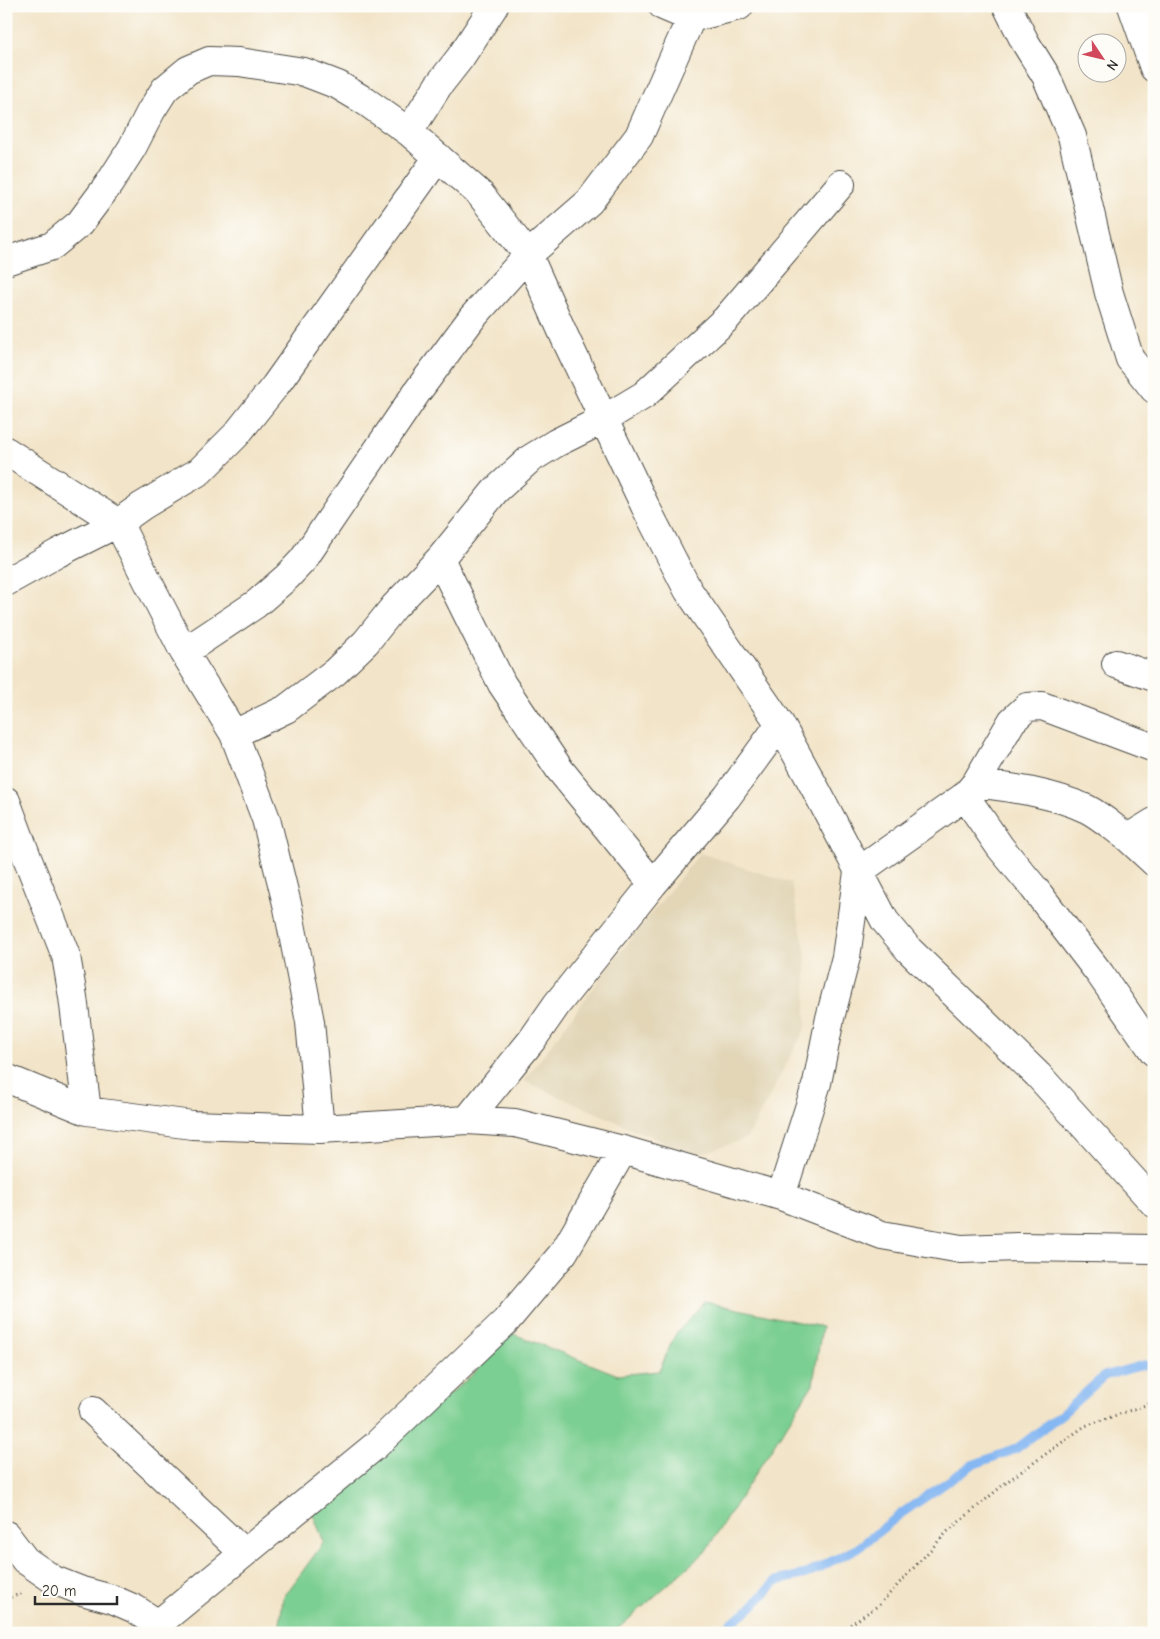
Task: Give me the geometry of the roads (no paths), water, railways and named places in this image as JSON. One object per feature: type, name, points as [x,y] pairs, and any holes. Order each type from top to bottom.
[{"type":"street","points":[[409,132],[438,86],[460,58],[494,6]]},
{"type":"street","points":[[662,6],[691,18],[740,6]]},
{"type":"street","points":[[1007,6],[1025,42],[1046,76],[1069,129],[1109,293],[1130,359],[1154,389]]},
{"type":"street","points":[[1132,6],[1154,68]]},
{"type":"street","points":[[184,652],[256,604],[303,560],[433,370],[472,318],[528,254],[589,202],[639,136],[691,18]]},
{"type":"street","points":[[6,261],[52,246],[80,223],[109,184],[166,89],[188,70],[209,61],[247,63],[304,72],[338,85],[365,101],[409,132],[480,194],[528,254],[567,342],[645,506],[688,590],[780,724],[816,788],[885,921],[909,950],[1038,1075],[1154,1203]]},
{"type":"street","points":[[6,582],[50,557],[118,523],[142,506],[200,471],[236,434],[286,370],[438,157]]},
{"type":"street","points":[[234,734],[286,709],[335,672],[366,642],[394,607],[440,559],[495,491],[530,459],[644,395],[726,319],[841,184]]},
{"type":"street","points":[[6,451],[118,523],[184,652],[234,734],[266,819],[288,908],[310,1022],[320,1129]]},
{"type":"street","points":[[440,559],[502,684],[560,770],[653,884]]},
{"type":"street","points":[[1116,664],[1154,676]]},
{"type":"street","points":[[781,1196],[817,1083],[830,1018],[846,958],[858,872],[971,789],[1012,721],[1027,707],[1042,706],[1154,748]]},
{"type":"street","points":[[467,1120],[532,1040],[556,1004],[653,884],[727,797],[780,724]]},
{"type":"street","points":[[971,789],[1018,789],[1057,798],[1088,809],[1128,838],[1154,862]]},
{"type":"street","points":[[971,789],[1000,846],[1100,974],[1154,1052]]},
{"type":"street","points":[[6,801],[66,956],[87,1111]]},
{"type":"street","points":[[1128,838],[1154,822]]},
{"type":"street","points":[[6,1078],[87,1111],[192,1125],[320,1129],[467,1120],[515,1123],[623,1150],[781,1196],[882,1235],[961,1249],[1018,1247],[1154,1249]]},
{"type":"street","points":[[6,1535],[25,1560],[54,1580],[82,1591],[112,1599],[135,1609],[158,1624],[375,1446],[506,1321],[564,1252],[623,1150]]},
{"type":"street","points":[[94,1412],[244,1554]]},
{"type":"waterway","points":[[722,1633],[731,1623],[752,1607],[776,1581],[806,1574],[858,1548],[902,1513],[972,1465],[1016,1449],[1062,1414],[1104,1376],[1143,1365],[1154,1364]]}]
